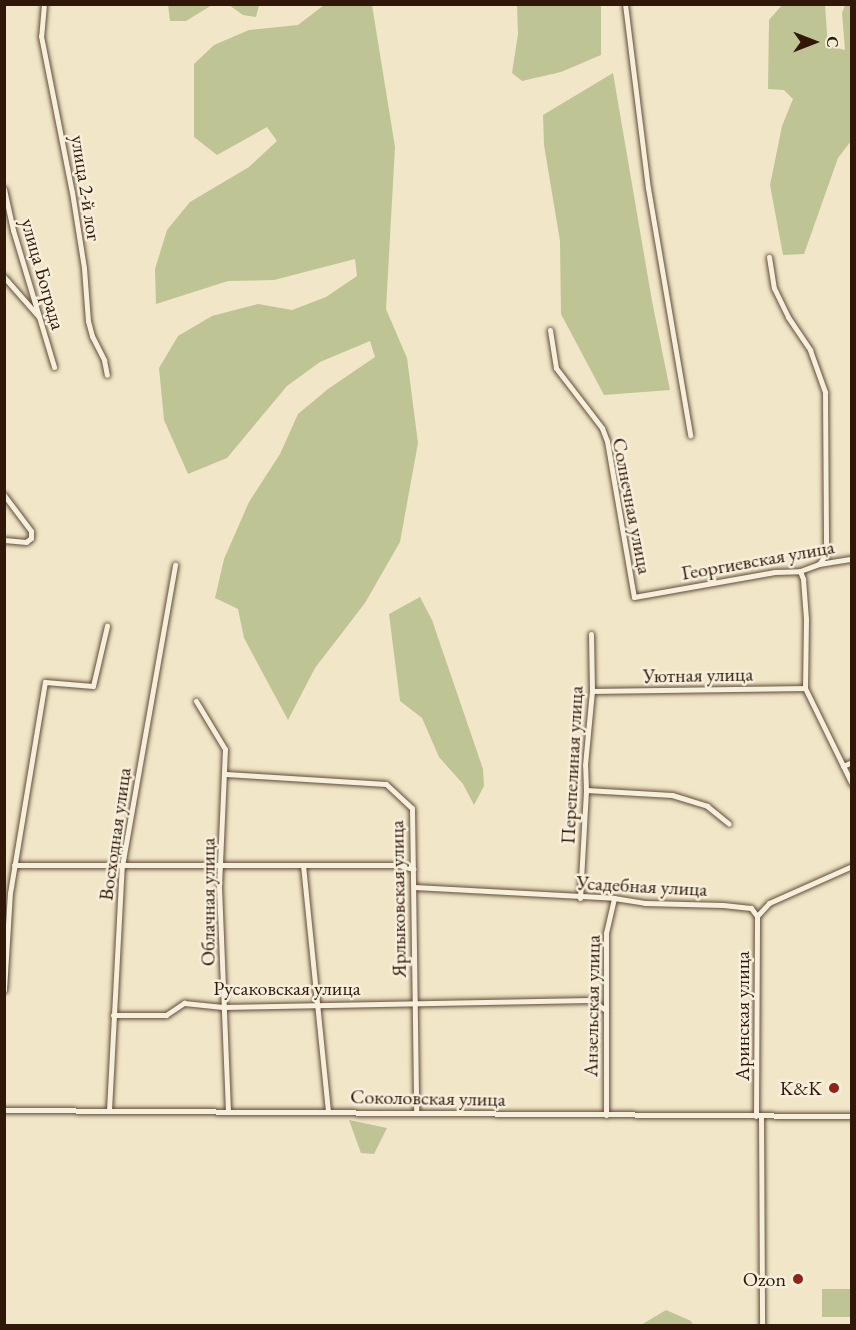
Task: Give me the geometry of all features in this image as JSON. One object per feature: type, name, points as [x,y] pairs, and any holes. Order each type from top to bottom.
[{"type":"street","name":"улица 2-й лог","points":[[44,4],[41,36],[84,268],[88,321],[107,375]]},
{"type":"street","points":[[625,4],[648,188],[690,435]]},
{"type":"street","name":"улица Бограда","points":[[4,189],[13,230],[54,367]]},
{"type":"street","points":[[769,257],[774,288],[788,317],[810,350],[825,392],[825,554],[819,564]]},
{"type":"street","points":[[4,277],[41,319]]},
{"type":"street","name":"Солнечная улица","points":[[550,330],[556,368],[602,428],[634,597]]},
{"type":"street","points":[[4,495],[31,531],[31,538],[26,542],[4,540]]},
{"type":"street","name":"Георгиевская улица","points":[[634,597],[775,572],[800,571],[819,564],[852,560]]},
{"type":"street","name":"Восходная улица","points":[[109,1110],[122,866],[175,565]]},
{"type":"street","points":[[800,571],[803,579],[806,619],[805,688],[852,784]]},
{"type":"street","points":[[4,990],[14,865],[45,682],[93,686],[107,626]]},
{"type":"street","name":"Перепелиная улица","points":[[580,898],[586,790],[585,765],[592,691],[591,634]]},
{"type":"street","name":"Уютная улица","points":[[592,691],[805,688]]},
{"type":"street","name":"Облачная улица","points":[[196,701],[225,749],[226,774],[219,887],[228,1111]]},
{"type":"street","points":[[843,766],[852,762]]},
{"type":"street","name":"Ярлыковская улица","points":[[226,774],[386,784],[412,808],[416,1113]]},
{"type":"street","points":[[586,790],[672,795],[707,806],[729,824]]},
{"type":"street","points":[[14,865],[399,865],[413,869]]},
{"type":"street","points":[[303,865],[328,1111]]},
{"type":"street","points":[[757,915],[769,903],[852,866]]},
{"type":"street","name":"Усадебная улица","points":[[414,887],[751,908],[757,915]]},
{"type":"street","name":"Анзельская улица","points":[[606,1115],[606,933],[614,898]]},
{"type":"street","name":"Аринская улица","points":[[757,915],[762,1326]]},
{"type":"street","name":"Русаковская улица","points":[[113,1015],[166,1015],[184,1003],[223,1007],[590,1000],[606,1010]]},
{"type":"street","name":"Соколовская улица","points":[[4,1110],[852,1116]]},
{"type":"green space","points":[[168,4],[259,5],[256,17],[243,15],[229,5],[212,5],[186,21],[170,21]]},
{"type":"green space","points":[[324,5],[372,5],[395,147],[386,309],[407,358],[418,443],[400,542],[365,603],[315,668],[288,720],[244,638],[238,609],[215,598],[224,559],[249,502],[280,454],[298,414],[328,389],[375,357],[370,341],[320,362],[287,386],[227,458],[188,474],[164,420],[159,368],[178,336],[212,316],[258,304],[292,310],[326,297],[357,276],[355,259],[274,280],[228,281],[156,304],[155,269],[167,230],[190,202],[249,167],[277,141],[267,127],[217,155],[194,137],[194,64],[214,45],[249,30],[298,25]]},
{"type":"green space","points":[[517,5],[601,5],[601,55],[561,72],[522,81],[512,73],[518,34]]},
{"type":"green space","points":[[782,5],[825,5],[828,46],[845,50],[842,13],[845,5],[852,5],[851,141],[838,158],[804,254],[783,255],[770,185],[782,126],[793,99],[784,90],[768,89],[769,20]]},
{"type":"green space","points":[[613,73],[652,301],[670,390],[604,395],[561,314],[560,241],[544,145],[543,115]]},
{"type":"green space","points":[[420,597],[432,620],[483,769],[484,786],[474,805],[463,784],[439,757],[422,718],[400,701],[389,614]]},
{"type":"green space","points":[[349,1120],[387,1128],[374,1154],[361,1153]]},
{"type":"green space","points":[[822,1289],[851,1289],[851,1317],[822,1317]]},
{"type":"green space","points":[[666,1310],[691,1321],[693,1325],[641,1325]]},
{"type":"place","name":"K&K","points":[[834,1088]]},
{"type":"place","name":"Ozon","points":[[798,1279]]}]
